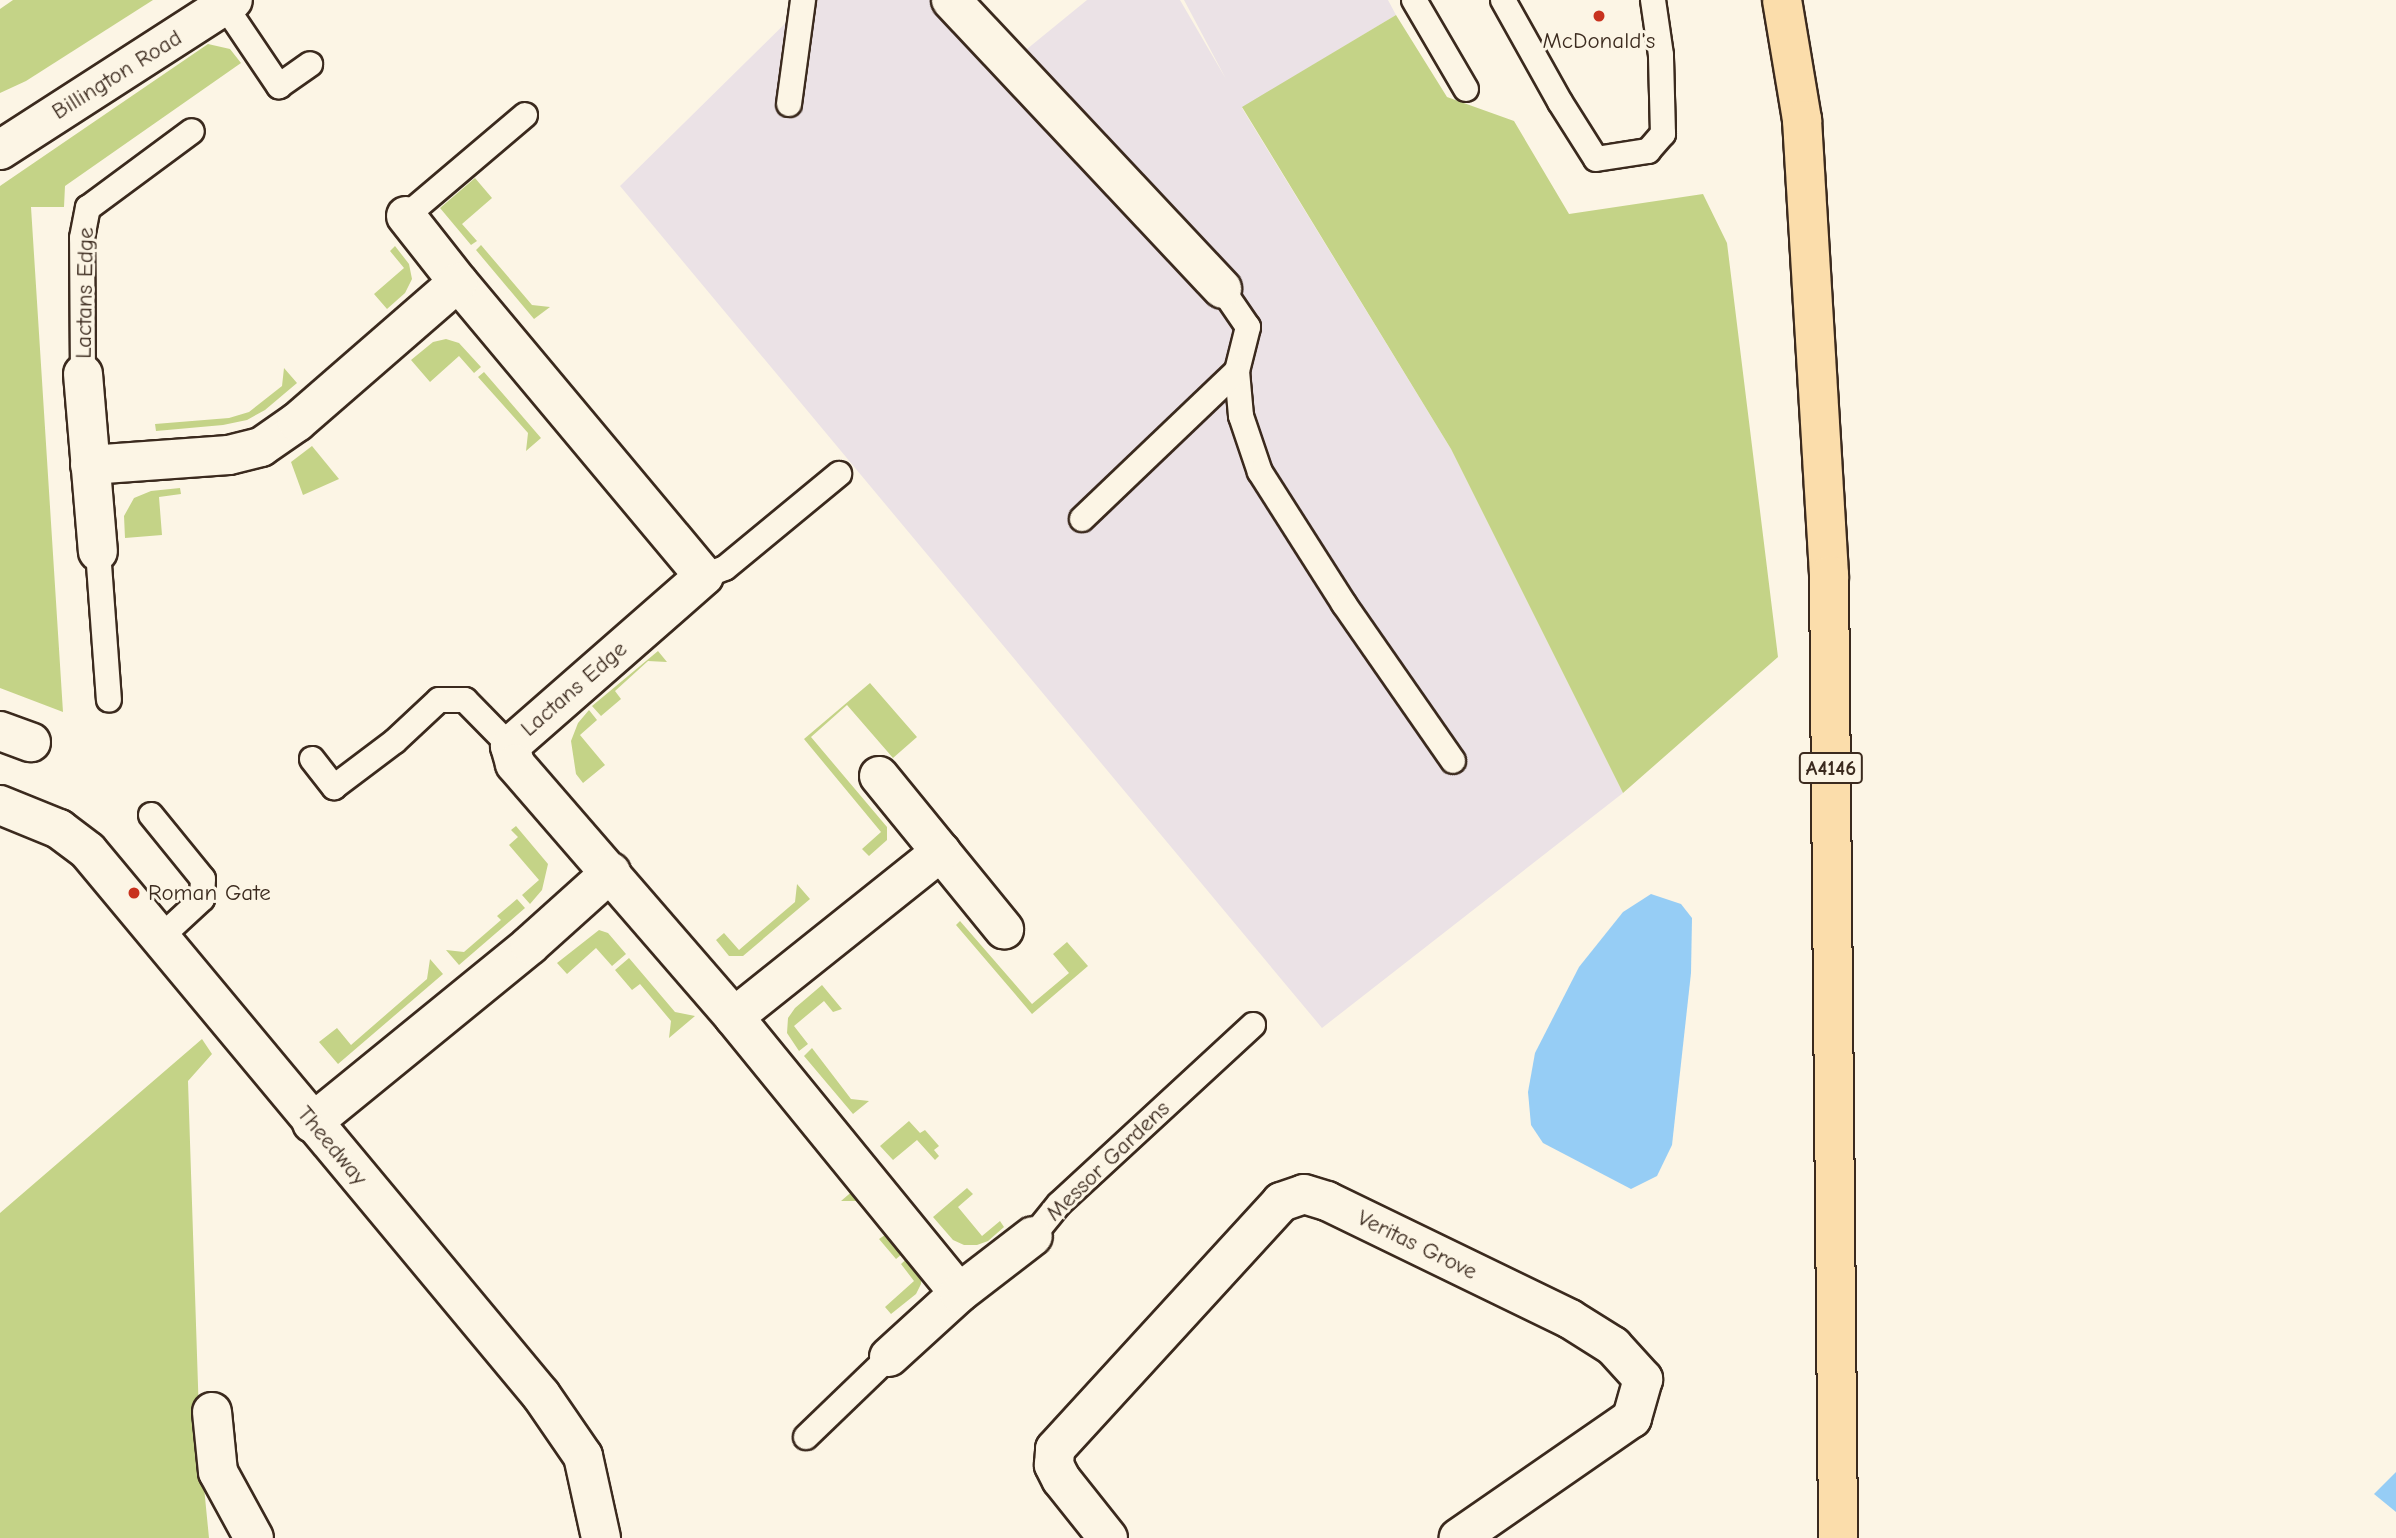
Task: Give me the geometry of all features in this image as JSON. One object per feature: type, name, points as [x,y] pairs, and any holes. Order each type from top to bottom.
[{"type":"highway","name":"A4146","points":[[1782,0],[1802,120],[1829,575],[1838,1538]]},
{"type":"street","points":[[951,0],[1222,289]]},
{"type":"street","name":"Billington Road","points":[[0,150],[229,3]]},
{"type":"street","points":[[406,216],[704,576]]},
{"type":"street","points":[[90,465],[229,455],[261,447],[297,422],[458,282]]},
{"type":"street","name":"Lactans Edge","points":[[83,374],[97,551]]},
{"type":"street","name":"Lactans Edge","points":[[611,872],[515,764],[510,746],[704,576]]},
{"type":"street","points":[[879,776],[1004,929]]},
{"type":"street","name":"Theedway","points":[[0,805],[59,829],[88,851],[541,1395],[583,1456],[601,1538]]},
{"type":"street","points":[[734,1017],[941,852]]},
{"type":"street","points":[[312,1123],[530,945],[611,872],[734,1017],[959,1293]]},
{"type":"street","name":"Veritas Grove","points":[[1108,1538],[1061,1479],[1054,1465],[1055,1449],[1281,1202],[1304,1194],[1327,1201],[1570,1319],[1614,1346],[1643,1379],[1632,1418],[1459,1538]]},
{"type":"street","name":"Messor Gardens","points":[[889,1357],[959,1293],[1033,1236]]},
{"type":"street","points":[[212,1412],[218,1472],[254,1538]]},
{"type":"lane","points":[[789,104],[803,0]]},
{"type":"lane","points":[[1414,0],[1466,89]]},
{"type":"lane","points":[[1503,0],[1560,102],[1597,159],[1648,151],[1663,134],[1661,55],[1653,0]]},
{"type":"lane","points":[[229,3],[279,86],[310,64]]},
{"type":"lane","points":[[406,216],[525,115]]},
{"type":"lane","name":"Lactans Edge","points":[[83,374],[82,239],[88,208],[192,131]]},
{"type":"lane","points":[[1222,289],[1248,327],[1237,371],[1241,416],[1260,472],[1344,604],[1453,761]]},
{"type":"lane","points":[[1082,519],[1237,371]]},
{"type":"lane","points":[[704,576],[725,568],[839,474]]},
{"type":"lane","name":"Lactans Edge","points":[[97,551],[109,700]]},
{"type":"lane","points":[[312,759],[334,788],[395,741],[439,700],[465,700],[510,746]]},
{"type":"lane","points":[[151,815],[203,879],[202,899],[161,937]]},
{"type":"lane","name":"Messor Gardens","points":[[1033,1236],[1059,1204],[1253,1025]]},
{"type":"lane","name":"Messor Gardens","points":[[806,1437],[889,1357]]},
{"type":"shaded area","points":[[809,0],[969,0],[1027,49],[1087,0],[1180,0],[1226,79],[1184,0],[1388,0],[1396,15],[1242,108],[1451,449],[1623,793],[1322,1028],[620,186]]},
{"type":"green space","points":[[13,0],[153,0],[26,81],[0,93],[0,9]]},
{"type":"green space","points":[[1396,15],[1447,97],[1514,121],[1569,214],[1703,194],[1727,243],[1778,657],[1623,793],[1451,449],[1242,107]]},
{"type":"green space","points":[[208,44],[230,49],[241,63],[65,186],[64,207],[31,207],[63,712],[0,688],[0,186]]},
{"type":"green space","points":[[475,178],[492,198],[462,224],[477,241],[471,245],[440,208]]},
{"type":"green space","points":[[481,245],[532,305],[550,307],[534,319],[476,250]]},
{"type":"green space","points":[[395,246],[409,264],[412,279],[405,293],[387,309],[374,294],[404,268],[390,251]]},
{"type":"green space","points":[[446,339],[459,343],[481,367],[474,373],[459,356],[430,382],[411,360],[433,342]]},
{"type":"green space","points":[[284,368],[297,383],[265,410],[247,420],[156,431],[155,424],[229,418],[249,412],[282,386]]},
{"type":"green space","points":[[484,372],[541,438],[526,451],[528,433],[478,377]]},
{"type":"green space","points":[[312,446],[339,479],[303,495],[291,462]]},
{"type":"green space","points":[[180,488],[181,494],[159,497],[162,535],[125,538],[124,516],[134,498],[151,491]]},
{"type":"green space","points":[[658,651],[667,662],[648,661],[615,691],[621,699],[601,716],[592,706]]},
{"type":"green space","points":[[870,683],[917,737],[893,758],[847,705],[811,737],[887,827],[887,840],[869,856],[862,849],[881,832],[804,739]]},
{"type":"green space","points":[[589,710],[597,720],[580,735],[605,765],[583,783],[576,774],[571,741],[578,723]]},
{"type":"green space","points":[[516,826],[548,864],[542,890],[530,904],[522,895],[539,880],[509,845],[518,837],[511,830]]},
{"type":"green space","points":[[797,884],[810,899],[743,956],[729,956],[716,940],[724,933],[739,950],[795,902]]},
{"type":"green space","points":[[517,899],[525,908],[459,965],[446,950],[464,952],[501,920],[497,916]]},
{"type":"green space","points":[[960,921],[1032,1004],[1069,973],[1053,954],[1067,942],[1088,966],[1032,1014],[956,925]]},
{"type":"green space","points":[[599,930],[608,933],[626,954],[612,966],[596,948],[567,974],[557,963]]},
{"type":"green space","points":[[629,958],[675,1012],[695,1016],[669,1038],[671,1021],[640,984],[632,990],[615,970]]},
{"type":"green space","points":[[430,959],[443,974],[338,1064],[319,1042],[337,1028],[351,1045],[427,979]]},
{"type":"green space","points":[[822,985],[842,1009],[833,1012],[824,1001],[794,1026],[808,1044],[799,1051],[787,1033],[788,1018],[795,1008]]},
{"type":"green space","points":[[202,1039],[212,1054],[188,1081],[200,1446],[209,1538],[0,1538],[0,1213]]},
{"type":"green space","points":[[812,1048],[851,1099],[869,1101],[853,1114],[804,1056]]},
{"type":"green space","points":[[909,1121],[920,1133],[925,1130],[939,1146],[934,1150],[939,1156],[935,1160],[917,1140],[893,1160],[880,1146]]},
{"type":"green space","points":[[967,1188],[973,1194],[958,1207],[982,1236],[1000,1221],[1004,1227],[988,1241],[977,1245],[964,1245],[953,1240],[933,1217]]},
{"type":"green space","points":[[855,1189],[907,1250],[896,1259],[879,1239],[885,1235],[856,1201],[841,1201]]},
{"type":"green space","points":[[911,1255],[922,1274],[921,1284],[916,1294],[891,1314],[885,1307],[914,1281],[901,1264]]},
{"type":"water","points":[[1651,894],[1681,904],[1692,918],[1691,973],[1672,1145],[1657,1176],[1631,1189],[1543,1143],[1531,1125],[1528,1092],[1535,1053],[1579,967],[1623,912]]},
{"type":"water","points":[[2396,1472],[2396,1512],[2374,1494]]},
{"type":"place","name":"McDonald's","points":[[1599,16]]},
{"type":"place","name":"Roman Gate","points":[[134,893]]}]
